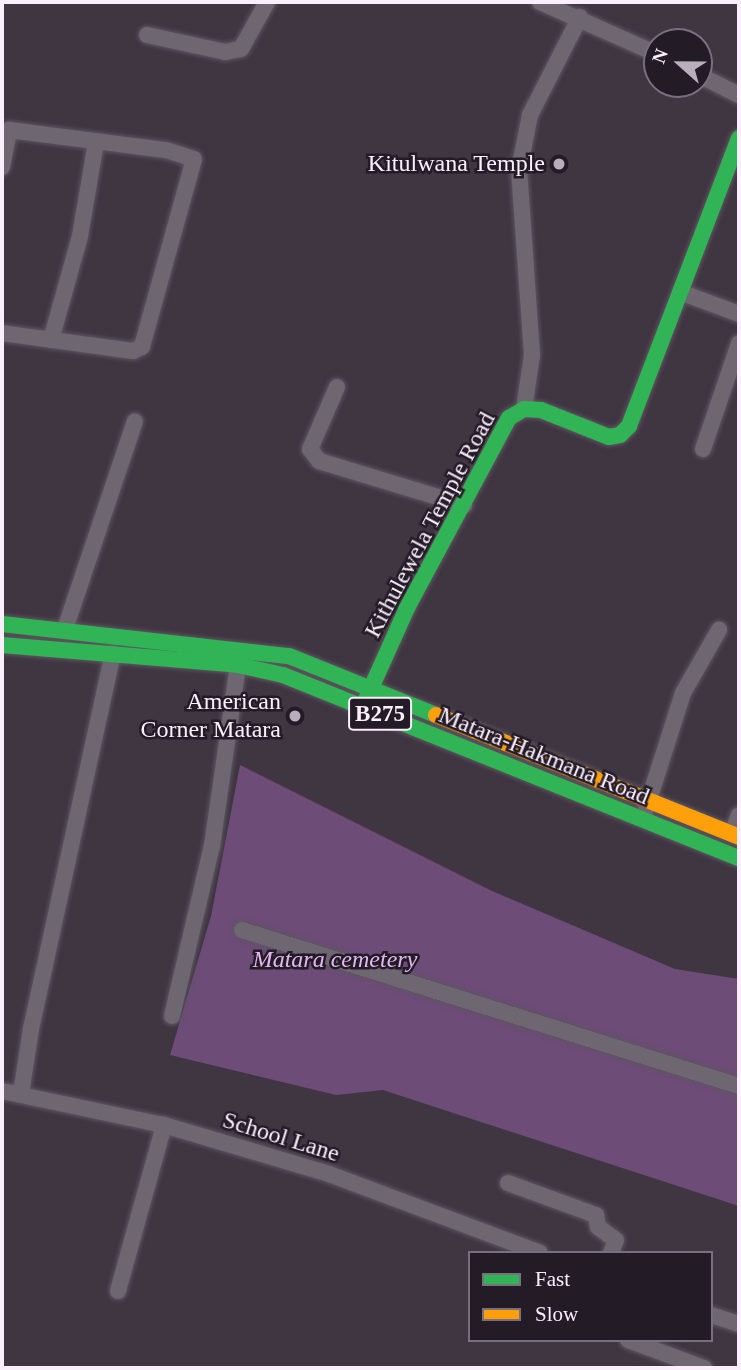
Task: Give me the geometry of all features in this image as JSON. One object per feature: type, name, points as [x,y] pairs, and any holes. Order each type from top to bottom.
[{"type":"main road","name":"Kithulewela Temple Road","points":[[363,706],[407,608],[509,418],[524,409],[541,410],[609,437],[620,435],[629,426],[739,138]]},
{"type":"main road","name":"Matara-Hakmana Road","points":[[2,624],[289,656],[371,685],[736,835]]},
{"type":"main road","name":"Matara-Hakmana Road","points":[[2,645],[238,665],[283,675],[641,821],[739,858]]},
{"type":"street","points":[[147,35],[225,52],[241,49],[267,2]]},
{"type":"street","points":[[540,2],[580,17],[643,47]]},
{"type":"street","points":[[524,409],[532,355],[519,170],[530,115],[580,17]]},
{"type":"street","points":[[713,82],[739,94]]},
{"type":"street","points":[[2,167],[9,130],[166,150],[194,159],[142,347],[133,351],[2,333]]},
{"type":"street","points":[[51,340],[80,236],[96,142]]},
{"type":"street","points":[[680,292],[739,313]]},
{"type":"street","points":[[703,449],[739,343]]},
{"type":"street","points":[[337,387],[310,449],[319,461],[464,505]]},
{"type":"street","points":[[65,629],[135,421]]},
{"type":"street","points":[[641,821],[683,693],[719,630]]},
{"type":"street","points":[[21,1094],[31,1029],[113,653]]},
{"type":"street","points":[[172,1016],[212,846],[238,665]]},
{"type":"street","points":[[736,835],[739,815]]},
{"type":"street","points":[[243,930],[739,1086]]},
{"type":"street","name":"School Lane","points":[[2,1091],[164,1125],[329,1174],[535,1251]]},
{"type":"street","points":[[118,1291],[164,1125]]},
{"type":"street","points":[[508,1183],[596,1216],[598,1227],[616,1240],[612,1251]]},
{"type":"street","points":[[713,1316],[739,1324]]},
{"type":"street","points":[[633,1342],[704,1368]]},
{"type":"green space","name":"Matara cemetery","points":[[240,765],[492,891],[675,969],[739,979],[739,1206],[383,1090],[336,1095],[170,1055],[211,916]]},
{"type":"traffic: fast","points":[[363,706],[407,608],[509,418],[524,409],[541,410],[609,437],[620,435],[629,426],[739,138]]},
{"type":"traffic: fast","points":[[2,624],[289,656],[436,715]]},
{"type":"traffic: fast","points":[[2,645],[238,665],[283,675],[739,858]]},
{"type":"traffic: slow","points":[[436,715],[739,837]]},
{"type":"place","name":"Kitulwana Temple","points":[[559,164]]},
{"type":"place","name":"American Corner Matara","points":[[295,716]]}]
